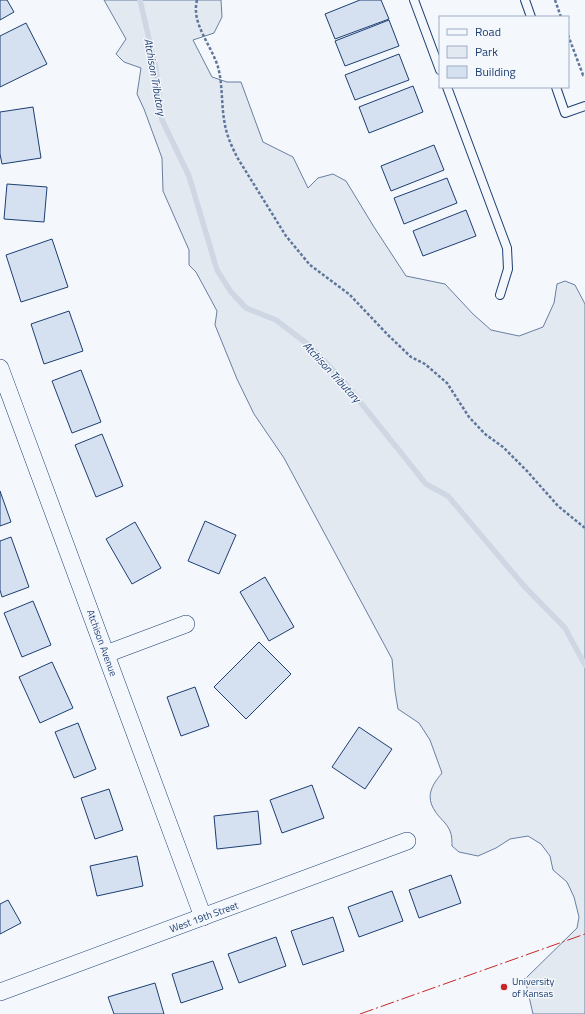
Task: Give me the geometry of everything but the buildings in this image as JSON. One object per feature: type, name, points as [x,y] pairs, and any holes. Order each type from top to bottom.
[{"type":"street","name":"Atchison Avenue","points":[[0,368],[203,917]]},
{"type":"street","points":[[106,654],[186,624]]},
{"type":"street","name":"West 19th Street","points":[[0,992],[407,841]]},
{"type":"lane","points":[[414,0],[439,67]]},
{"type":"lane","points":[[525,0],[531,16]]},
{"type":"lane","points":[[446,88],[507,248],[508,269],[500,295]]},
{"type":"lane","points":[[556,88],[565,113],[585,106]]},
{"type":"path","points":[[197,0],[195,7],[198,25],[210,46],[218,66],[225,126],[230,143],[237,157],[286,236],[310,265],[349,294],[411,357],[425,364],[447,383],[469,417],[485,434],[508,452],[558,506],[585,528]]},
{"type":"path","points":[[555,0],[561,16]]},
{"type":"path","points":[[569,38],[583,75],[585,74]]},
{"type":"green space","points":[[104,0],[221,0],[222,17],[214,33],[193,40],[212,77],[227,82],[241,82],[263,142],[293,157],[308,188],[318,178],[333,174],[346,181],[406,276],[445,284],[473,314],[491,330],[519,336],[543,327],[554,303],[557,284],[565,281],[575,285],[585,304],[585,1014],[533,1014],[525,979],[577,928],[579,917],[574,897],[567,882],[553,870],[550,856],[541,844],[528,836],[510,839],[496,848],[478,856],[459,852],[452,846],[449,828],[432,806],[430,800],[431,791],[435,782],[442,773],[430,740],[419,723],[398,709],[392,659],[284,458],[254,414],[237,379],[215,325],[217,311],[196,272],[189,265],[189,250],[163,191],[162,158],[137,94],[141,68],[124,62],[116,54],[126,39]]},
{"type":"waterway","name":"Atchison Tributary","points":[[140,0],[156,69],[162,120],[189,176],[217,270],[231,292],[246,308],[276,320],[310,346],[345,383],[426,484],[448,496],[524,586],[565,628],[585,665]]},
{"type":"power","points":[[360,1014],[585,934]]},
{"type":"place","name":"University of Kansas","points":[[504,987]]}]
